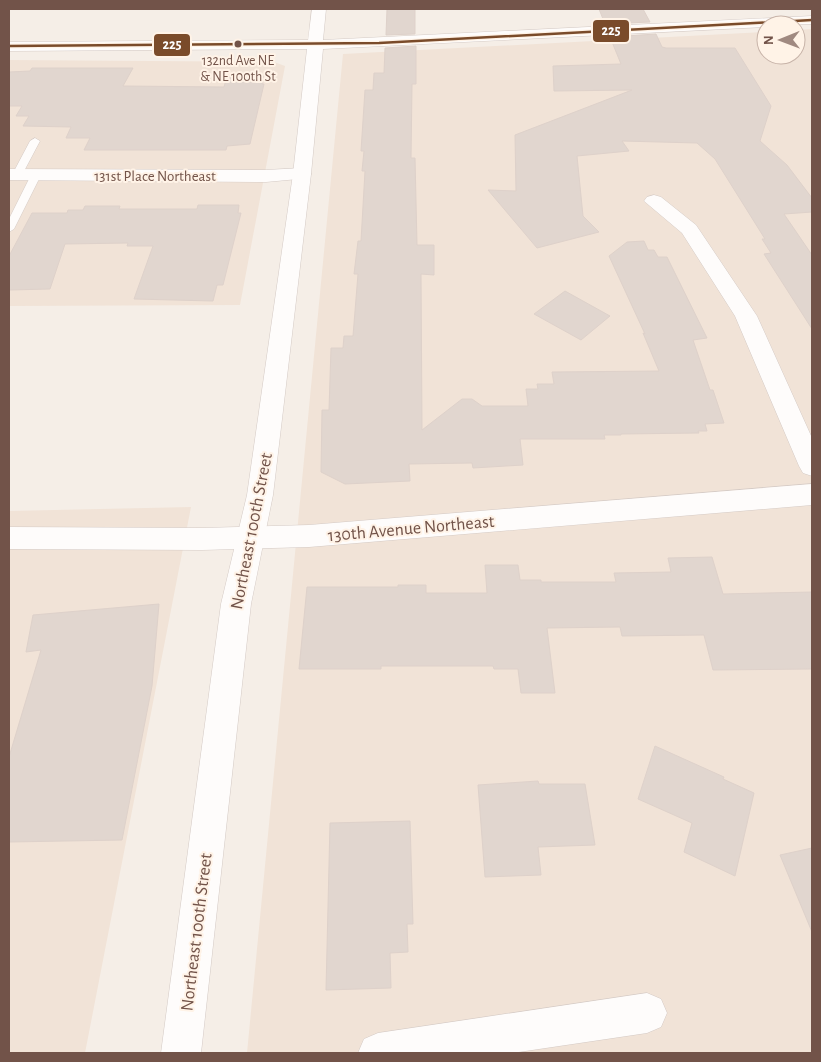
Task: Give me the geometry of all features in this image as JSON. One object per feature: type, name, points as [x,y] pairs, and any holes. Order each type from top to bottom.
[{"type":"street","name":"Northeast 100th Street","points":[[181,1053],[236,604],[260,495],[302,174],[319,9]]},
{"type":"street","points":[[9,46],[315,45],[812,20]]},
{"type":"street","name":"131st Place Northeast","points":[[13,175],[266,176],[302,174]]},
{"type":"street","points":[[654,201],[689,229],[746,316],[812,466]]},
{"type":"street","name":"130th Avenue Northeast","points":[[9,538],[250,538],[319,535],[812,494]]},
{"type":"street","points":[[378,1053],[647,1013]]},
{"type":"lane","points":[[13,175],[35,141]]},
{"type":"lane","points":[[9,229],[36,175]]},
{"type":"shaded area","points":[[806,29],[812,29],[812,1053],[247,1053],[343,54],[756,33],[756,65],[806,65]]},
{"type":"shaded area","points":[[9,60],[274,62],[285,66],[240,305],[9,306]]},
{"type":"shaded area","points":[[191,507],[85,1053],[9,1053],[9,511]]},
{"type":"building","points":[[387,9],[415,9],[415,34],[386,35]]},
{"type":"building","points":[[599,9],[643,9],[650,22],[605,24]]},
{"type":"building","points":[[656,34],[662,47],[666,48],[735,48],[771,106],[760,141],[787,165],[812,198],[812,212],[784,214],[812,255],[812,329],[764,254],[771,253],[762,239],[765,239],[715,159],[697,143],[622,141],[629,151],[577,156],[583,216],[599,232],[537,248],[488,190],[516,191],[515,135],[632,90],[554,91],[553,66],[621,64],[610,37]]},
{"type":"building","points":[[416,46],[416,84],[412,84],[411,158],[415,158],[417,245],[434,245],[434,275],[421,274],[422,430],[462,399],[472,399],[482,406],[528,406],[526,389],[538,389],[537,384],[554,384],[552,372],[659,371],[643,333],[645,334],[609,256],[627,242],[644,241],[648,250],[654,250],[658,257],[667,257],[707,338],[693,340],[710,390],[713,390],[724,423],[705,424],[707,431],[698,431],[699,433],[604,435],[605,439],[520,439],[523,465],[473,468],[472,463],[409,464],[410,481],[345,484],[321,472],[322,410],[329,410],[331,348],[343,348],[344,336],[353,336],[358,274],[354,274],[358,241],[361,241],[365,171],[362,171],[364,151],[361,151],[365,90],[373,90],[374,73],[384,73],[385,48]]},
{"type":"building","points":[[32,68],[133,68],[123,86],[224,87],[227,76],[264,76],[262,84],[264,84],[250,144],[227,146],[226,150],[84,150],[90,138],[66,138],[71,127],[23,126],[29,116],[16,116],[22,106],[9,106],[9,72],[30,71]]},
{"type":"building","points":[[198,205],[239,205],[238,213],[241,213],[223,285],[217,285],[213,301],[134,299],[153,246],[127,246],[128,243],[65,244],[50,289],[9,290],[9,256],[32,213],[67,213],[68,210],[83,210],[85,206],[120,206],[119,209],[197,209]]},
{"type":"building","points":[[565,291],[610,316],[581,340],[534,314]]},
{"type":"building","points":[[712,557],[723,594],[812,592],[812,669],[713,670],[704,635],[622,636],[620,627],[547,628],[555,693],[521,693],[518,669],[494,669],[493,666],[381,666],[381,669],[299,669],[307,587],[398,587],[398,585],[426,585],[426,593],[487,593],[485,565],[518,565],[520,580],[541,580],[541,582],[616,582],[614,573],[671,572],[668,558]]},
{"type":"building","points":[[159,604],[152,686],[122,840],[9,842],[9,757],[41,650],[26,652],[33,615]]},
{"type":"building","points":[[655,746],[724,777],[723,779],[754,793],[735,876],[684,852],[692,823],[638,799]]},
{"type":"building","points":[[538,781],[539,784],[585,784],[595,845],[538,847],[541,875],[485,877],[478,785]]},
{"type":"building","points":[[410,821],[413,924],[407,924],[408,952],[390,953],[391,988],[326,990],[330,823]]},
{"type":"building","points":[[812,848],[812,932],[780,855]]},
{"type":"transit line","name":"225","points":[[9,46],[379,43],[812,20]]},
{"type":"place","name":"132nd Ave NE & NE 100th St","points":[[238,44]]}]
